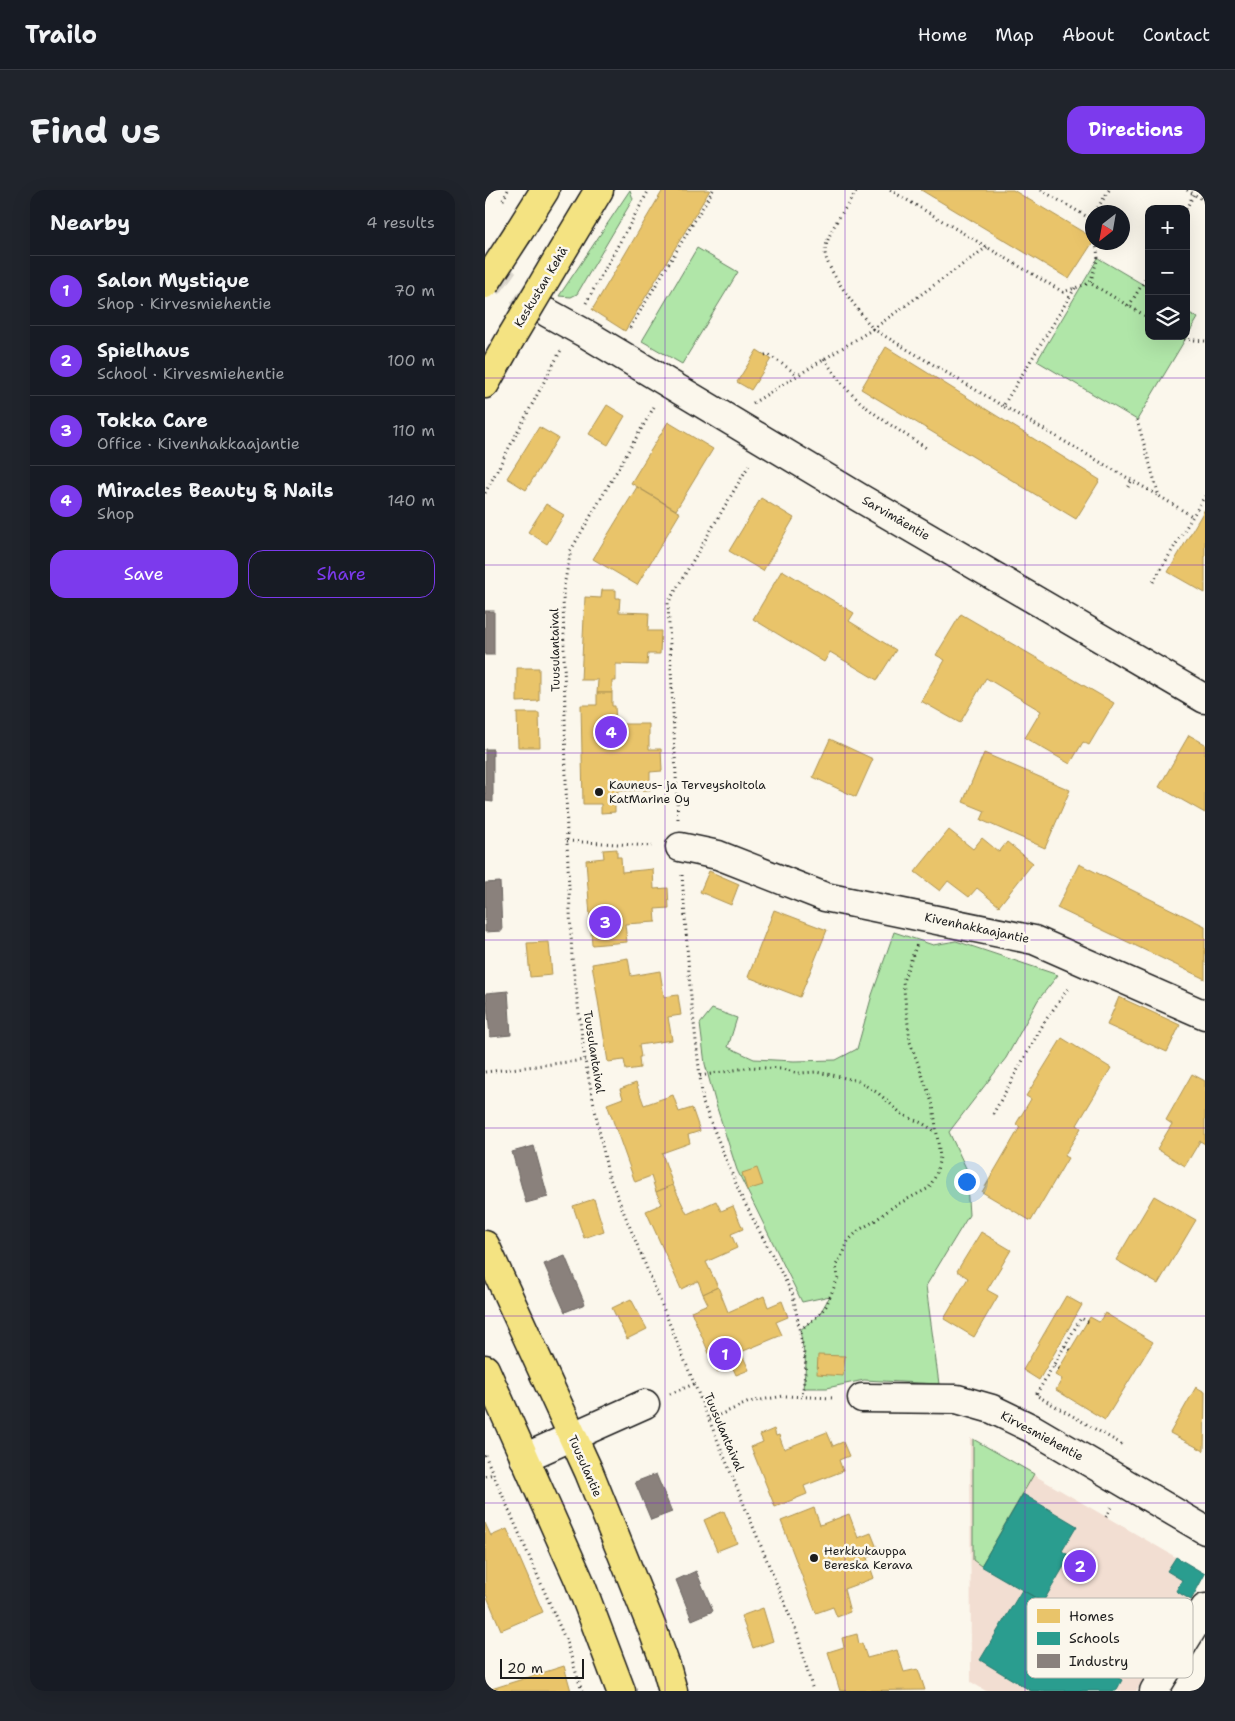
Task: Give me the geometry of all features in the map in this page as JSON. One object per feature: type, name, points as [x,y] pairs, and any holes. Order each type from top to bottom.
[{"type":"main road","points":[[485,284],[545,190]]},
{"type":"main road","name":"Keskustan Kehä","points":[[485,384],[599,190]]},
{"type":"main road","name":"Tuusulantie","points":[[485,1245],[589,1472],[652,1628],[673,1691]]},
{"type":"main road","points":[[485,1369],[579,1580],[621,1691]]},
{"type":"street","name":"Sarvimäentie","points":[[548,313],[1205,699]]},
{"type":"street","name":"Kivenhakkaajantie","points":[[680,848],[718,855],[825,897],[1034,940],[1205,1015]]},
{"type":"street","name":"Kirvesmiehentie","points":[[862,1398],[957,1399],[992,1409],[1033,1429],[1205,1530]]},
{"type":"street","points":[[524,1458],[645,1404]]},
{"type":"street","points":[[1193,1628],[1205,1608]]},
{"type":"street","points":[[1154,1691],[1162,1678]]},
{"type":"path","points":[[485,493],[581,331],[649,190]]},
{"type":"path","points":[[627,333],[713,190]]},
{"type":"path","points":[[857,190],[829,236],[825,253],[828,264],[849,299],[873,329],[1193,516]]},
{"type":"path","points":[[890,190],[1063,292],[1089,283],[1145,316]]},
{"type":"path","points":[[1041,190],[1085,216]]},
{"type":"path","points":[[1099,205],[1109,190]]},
{"type":"path","points":[[1187,190],[1205,200]]},
{"type":"path","points":[[1188,205],[1195,194]]},
{"type":"path","points":[[729,418],[873,329],[987,247]]},
{"type":"path","points":[[1089,283],[1098,258],[1097,250]]},
{"type":"path","points":[[1129,306],[1145,280]]},
{"type":"path","points":[[1003,406],[1075,288]]},
{"type":"path","points":[[1190,340],[1205,341]]},
{"type":"path","points":[[765,355],[767,354],[798,375]]},
{"type":"path","points":[[824,359],[842,383],[862,403],[899,431],[929,449]]},
{"type":"path","name":"Tuusulantaival","points":[[658,400],[571,550],[563,591],[567,840],[572,958],[585,1060],[608,1174],[798,1636],[813,1691]]},
{"type":"path","points":[[1137,420],[1159,496]]},
{"type":"path","points":[[763,439],[668,603],[680,848],[690,988],[703,1103],[741,1196],[793,1295],[806,1365],[802,1397]]},
{"type":"path","points":[[1128,487],[1132,480]]},
{"type":"path","points":[[1153,582],[1205,496]]},
{"type":"path","points":[[567,840],[680,848]]},
{"type":"path","points":[[800,1330],[819,1315],[826,1306],[838,1278],[836,1265],[844,1252],[848,1240],[859,1230],[894,1206],[929,1188],[936,1175],[940,1157],[933,1105],[910,1042],[903,981],[928,918]]},
{"type":"path","points":[[993,1114],[1045,1021],[1087,963]]},
{"type":"path","points":[[485,1072],[585,1060]]},
{"type":"path","points":[[700,1076],[751,1067],[781,1069],[799,1073],[816,1072],[858,1081],[878,1093],[903,1115],[922,1123],[936,1132]]},
{"type":"path","points":[[1088,1322],[1081,1318],[1036,1395],[1123,1445]]},
{"type":"path","points":[[1065,1346],[1070,1350]]},
{"type":"path","points":[[1054,1366],[1059,1369]]},
{"type":"path","points":[[710,1419],[749,1402],[784,1396],[862,1398]]},
{"type":"path","points":[[485,1454],[566,1642],[582,1691]]},
{"type":"path","points":[[485,1476],[494,1474]]},
{"type":"shaded area","points":[[970,1438],[1205,1574],[1191,1598],[1027,1598],[1027,1678],[1144,1678],[1136,1691],[986,1691],[971,1682]]},
{"type":"green space","points":[[630,190],[633,199],[577,294],[571,297],[559,296]]},
{"type":"green space","points":[[697,248],[738,272],[682,364],[642,341]]},
{"type":"green space","points":[[1098,258],[1145,286],[1145,340],[1185,340],[1137,420],[1037,361]]},
{"type":"green space","points":[[1190,313],[1198,318],[1190,331]]},
{"type":"green space","points":[[894,932],[933,945],[956,941],[1058,975],[1038,1000],[1006,1058],[949,1132],[966,1168],[969,1215],[926,1286],[939,1384],[864,1380],[827,1388],[803,1388],[806,1365],[800,1330],[819,1315],[830,1296],[802,1302],[737,1170],[705,1064],[700,1024],[712,1009],[737,1018],[728,1047],[754,1059],[794,1061],[836,1060],[857,1049],[872,995]]},
{"type":"green space","points":[[973,1439],[1034,1474],[981,1566],[973,1560]]},
{"type":"building: Homes","points":[[663,190],[710,190],[625,331],[592,310]]},
{"type":"building: Homes","points":[[921,190],[1013,190],[1085,233],[1085,250],[1088,250],[1069,279]]},
{"type":"building: Homes","points":[[886,347],[1100,480],[1076,519],[861,389]]},
{"type":"building: Homes","points":[[757,350],[771,359],[751,390],[737,382]]},
{"type":"building: Homes","points":[[607,405],[625,416],[608,445],[589,434]]},
{"type":"building: Homes","points":[[668,422],[713,449],[676,510],[631,483]]},
{"type":"building: Homes","points":[[539,427],[558,438],[526,490],[507,478]]},
{"type":"building: Homes","points":[[637,487],[680,513],[637,585],[593,559]]},
{"type":"building: Homes","points":[[761,498],[794,518],[763,571],[729,551]]},
{"type":"building: Homes","points":[[546,504],[564,515],[547,544],[528,532]]},
{"type":"building: Homes","points":[[1205,509],[1205,593],[1168,572]]},
{"type":"building: Homes","points":[[782,570],[854,613],[849,621],[896,650],[877,680],[830,652],[824,662],[753,619]]},
{"type":"building: Homes","points":[[602,590],[616,590],[616,598],[620,598],[619,612],[649,613],[648,631],[661,631],[660,654],[648,654],[647,665],[616,664],[616,681],[612,681],[612,693],[597,693],[598,680],[581,680],[585,597],[601,598]]},
{"type":"building: Homes","points":[[961,614],[1114,703],[1089,745],[1083,742],[1070,764],[1025,738],[1041,711],[986,678],[960,723],[921,701],[945,660],[936,655]]},
{"type":"building: Homes","points":[[517,668],[539,668],[539,701],[517,702]]},
{"type":"building: Homes","points":[[597,693],[612,693],[612,706],[615,706],[616,724],[649,724],[649,749],[661,749],[662,771],[650,772],[650,790],[617,791],[618,804],[615,804],[615,812],[601,813],[601,804],[583,804],[581,705],[597,705]]},
{"type":"building: Homes","points":[[517,713],[539,713],[540,747],[518,747]]},
{"type":"building: Homes","points":[[1189,735],[1205,744],[1205,813],[1159,787]]},
{"type":"building: Homes","points":[[830,739],[873,759],[856,797],[813,777]]},
{"type":"building: Homes","points":[[984,753],[1070,790],[1045,848],[981,820],[985,811],[963,802]]},
{"type":"building: Homes","points":[[949,830],[973,849],[982,838],[999,852],[1007,842],[1033,863],[999,906],[977,888],[969,897],[948,881],[940,891],[915,872]]},
{"type":"building: Homes","points":[[617,849],[617,857],[621,857],[622,872],[653,869],[654,889],[668,888],[669,908],[655,909],[656,922],[625,924],[627,942],[592,945],[586,860],[604,858],[603,850]]},
{"type":"building: Homes","points":[[1079,864],[1205,926],[1205,979],[1057,908]]},
{"type":"building: Homes","points":[[709,871],[739,884],[731,905],[700,892]]},
{"type":"building: Homes","points":[[774,910],[827,930],[800,997],[748,977]]},
{"type":"building: Homes","points":[[549,942],[552,975],[530,977],[527,943]]},
{"type":"building: Homes","points":[[628,958],[631,976],[660,971],[664,997],[678,995],[681,1015],[668,1017],[672,1040],[639,1045],[640,1068],[626,1070],[624,1060],[608,1062],[592,964]]},
{"type":"building: Homes","points":[[1119,997],[1180,1025],[1167,1052],[1107,1025]]},
{"type":"building: Homes","points":[[1062,1038],[1111,1068],[1077,1125],[1081,1128],[1064,1156],[1068,1158],[1031,1221],[982,1192],[1020,1127],[1016,1124],[1031,1099],[1026,1096]]},
{"type":"building: Homes","points":[[1192,1074],[1205,1081],[1205,1144],[1200,1141],[1185,1166],[1157,1149],[1172,1124],[1166,1120]]},
{"type":"building: Homes","points":[[636,1083],[644,1105],[673,1095],[679,1112],[692,1108],[700,1131],[688,1135],[690,1143],[662,1153],[673,1185],[656,1192],[651,1176],[635,1182],[607,1104],[623,1098],[620,1089]]},
{"type":"building: Homes","points":[[757,1168],[763,1185],[747,1190],[742,1173]]},
{"type":"building: Homes","points":[[673,1185],[687,1214],[716,1201],[721,1211],[733,1206],[743,1229],[731,1234],[737,1248],[706,1262],[718,1287],[703,1294],[698,1281],[681,1289],[646,1211],[662,1204],[656,1192]]},
{"type":"building: Homes","points":[[1154,1196],[1196,1220],[1158,1284],[1116,1260]]},
{"type":"building: Homes","points":[[594,1199],[604,1231],[584,1238],[573,1206]]},
{"type":"building: Homes","points":[[981,1232],[1011,1250],[987,1290],[998,1296],[974,1337],[944,1319],[968,1278],[957,1271]]},
{"type":"building: Homes","points":[[718,1287],[728,1312],[764,1296],[768,1307],[782,1301],[788,1317],[776,1322],[782,1335],[741,1352],[749,1370],[736,1375],[732,1366],[717,1372],[691,1311],[708,1304],[703,1294]]},
{"type":"building: Homes","points":[[1066,1296],[1082,1305],[1039,1380],[1023,1370]]},
{"type":"building: Homes","points":[[631,1299],[647,1329],[627,1339],[612,1308]]},
{"type":"building: Homes","points":[[1105,1313],[1153,1342],[1105,1420],[1056,1390],[1062,1379],[1055,1375],[1090,1317],[1099,1322]]},
{"type":"building: Homes","points":[[818,1355],[845,1356],[843,1376],[817,1374]]},
{"type":"building: Homes","points":[[1196,1387],[1205,1392],[1204,1451],[1170,1433]]},
{"type":"building: Homes","points":[[774,1429],[776,1436],[779,1435],[784,1449],[827,1432],[833,1446],[843,1442],[849,1456],[839,1460],[843,1471],[804,1486],[807,1494],[775,1507],[751,1447],[763,1442],[760,1435]]},
{"type":"building: Homes","points":[[814,1508],[820,1525],[849,1514],[858,1538],[871,1533],[879,1553],[867,1558],[874,1578],[844,1589],[850,1612],[837,1617],[833,1607],[816,1613],[781,1521]]},
{"type":"building: Homes","points":[[724,1511],[737,1543],[717,1551],[704,1520]]},
{"type":"building: Homes","points":[[485,1523],[491,1536],[507,1529],[543,1612],[501,1630],[485,1592]]},
{"type":"building: Homes","points":[[763,1608],[773,1641],[753,1648],[741,1616]]},
{"type":"building: Homes","points":[[857,1634],[859,1644],[862,1643],[867,1658],[897,1650],[904,1672],[918,1669],[925,1690],[840,1691],[828,1652],[844,1647],[842,1638]]},
{"type":"building: Homes","points":[[564,1666],[571,1691],[485,1691]]},
{"type":"building: Schools","points":[[1023,1494],[1077,1526],[1062,1551],[1070,1556],[1045,1598],[1036,1598],[981,1566]]},
{"type":"building: Schools","points":[[1176,1557],[1205,1574],[1192,1598],[1188,1598],[1176,1591],[1182,1580],[1167,1571]]},
{"type":"building: Schools","points":[[1022,1590],[1036,1598],[1027,1598],[1027,1678],[1119,1678],[1122,1680],[1116,1691],[1031,1691],[980,1660]]},
{"type":"building: Industry","points":[[485,611],[494,611],[494,655],[485,655]]},
{"type":"building: Industry","points":[[485,749],[493,749],[493,802],[485,801]]},
{"type":"building: Industry","points":[[500,882],[502,931],[485,932],[485,883]]},
{"type":"building: Industry","points":[[508,991],[511,1035],[490,1037],[486,993]]},
{"type":"building: Industry","points":[[534,1146],[548,1197],[526,1203],[512,1152]]},
{"type":"building: Industry","points":[[565,1256],[585,1304],[565,1312],[544,1264]]},
{"type":"building: Industry","points":[[656,1474],[672,1512],[651,1520],[635,1482]]},
{"type":"building: Industry","points":[[696,1571],[713,1611],[692,1620],[676,1580]]},
{"type":"tunnel","points":[[485,267],[548,313]]},
{"type":"place","name":"Miracles Beauty & Nails","points":[[611,732]]},
{"type":"place","name":"Kauneus- ja Terveyshoitola KatMarine Oy","points":[[599,792]]},
{"type":"place","name":"Tokka Care","points":[[605,922]]},
{"type":"place","name":"Salon Mystique","points":[[725,1354]]},
{"type":"place","name":"Herkkukauppa Bereska Kerava","points":[[814,1558]]},
{"type":"place","name":"Spielhaus","points":[[1080,1566]]}]
